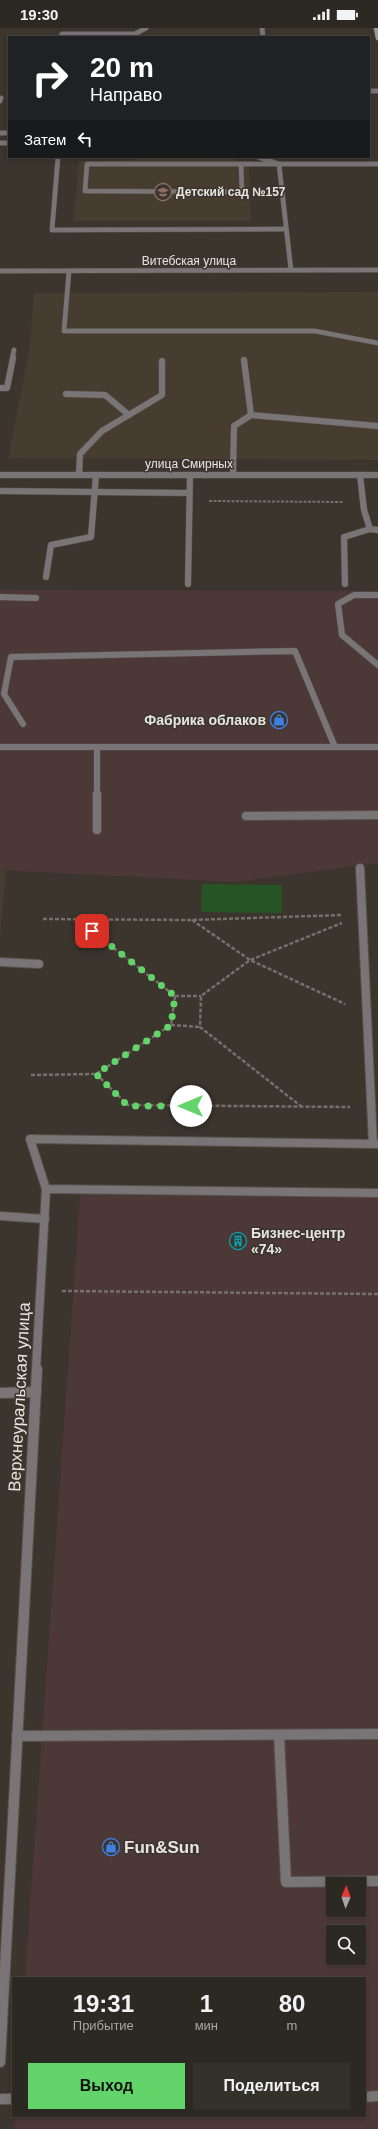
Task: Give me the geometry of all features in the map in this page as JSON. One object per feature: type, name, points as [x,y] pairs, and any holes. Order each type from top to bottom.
[{"type":"main road","points":[[376,28],[378,38]]},
{"type":"street","points":[[61,36],[62,34],[135,36],[146,28]]},
{"type":"street","points":[[58,158],[52,230],[286,229]]},
{"type":"street","points":[[261,158],[279,164]]},
{"type":"street","points":[[241,164],[242,192],[84,191],[87,164],[241,164],[378,164]]},
{"type":"street","points":[[279,164],[291,270]]},
{"type":"street","name":"Витебская улица","points":[[0,271],[378,270]]},
{"type":"street","points":[[70,271],[64,331],[315,331],[378,343]]},
{"type":"street","points":[[0,388],[7,388],[14,350]]},
{"type":"street","points":[[244,360],[251,415]]},
{"type":"street","points":[[79,475],[80,454],[102,431],[162,394],[162,361]]},
{"type":"street","points":[[66,394],[105,395],[129,415]]},
{"type":"street","points":[[233,475],[234,426],[251,415],[378,426]]},
{"type":"street","name":"улица Смирных","points":[[0,475],[378,475]]},
{"type":"street","points":[[46,577],[51,545],[91,537],[96,475]]},
{"type":"street","points":[[188,584],[190,475]]},
{"type":"street","points":[[360,475],[364,510],[370,529]]},
{"type":"street","points":[[0,491],[189,493]]},
{"type":"street","points":[[346,584],[344,537],[370,529],[378,530]]},
{"type":"street","points":[[378,595],[354,595],[338,604],[342,635],[378,665]]},
{"type":"street","points":[[0,597],[36,598]]},
{"type":"street","points":[[22,724],[4,694],[11,657],[295,650],[335,747]]},
{"type":"street","points":[[0,747],[378,747]]},
{"type":"street","points":[[97,748],[97,830]]},
{"type":"street","points":[[246,816],[378,815]]},
{"type":"street","points":[[360,868],[370,1107],[376,1144]]},
{"type":"street","points":[[0,962],[39,964]]},
{"type":"street","name":"Верхнеуральская улица","points":[[0,2062],[2,1982],[17,1736],[46,1189],[30,1139],[376,1144]]},
{"type":"street","points":[[46,1189],[378,1193]]},
{"type":"street","points":[[0,1216],[45,1219]]},
{"type":"street","points":[[0,1394],[36,1392]]},
{"type":"street","points":[[17,1736],[378,1734]]},
{"type":"street","points":[[279,1735],[286,1882],[378,1881]]},
{"type":"street","points":[[366,2096],[378,2096]]},
{"type":"street","points":[[0,2099],[12,2099]]},
{"type":"path","points":[[42,919],[92,918],[191,920],[363,914]]},
{"type":"path","points":[[92,918],[92,931],[175,996],[201,996],[250,960],[363,914]]},
{"type":"path","points":[[191,920],[250,960],[366,1014]]},
{"type":"path","points":[[171,1025],[175,996]]},
{"type":"path","points":[[200,1027],[201,996]]},
{"type":"path","points":[[31,1075],[96,1074],[171,1025],[200,1027],[302,1107]]},
{"type":"path","points":[[96,1074],[128,1106],[370,1107]]},
{"type":"path","points":[[41,1290],[378,1294]]},
{"type":"shaded area","name":"Детский сад №157","points":[[136,158],[234,158],[235,161],[249,161],[251,221],[73,221],[79,161],[136,160]]},
{"type":"shaded area","points":[[378,292],[378,460],[8,458],[30,346],[34,293]]},
{"type":"shaded area","points":[[0,590],[378,591],[378,863],[235,882],[0,870]]},
{"type":"shaded area","points":[[0,870],[6,871],[0,940]]},
{"type":"shaded area","points":[[81,1185],[378,1190],[378,2129],[14,2129],[15,2117],[366,2117],[366,1977],[25,1977]]},
{"type":"green space","points":[[202,884],[282,885],[282,913],[201,912]]},
{"type":"place","name":"Детский сад №157","points":[[163,192]]},
{"type":"place","name":"Фабрика облаков","points":[[279,720]]},
{"type":"place","name":"Бизнес-центр «74»","points":[[238,1241]]},
{"type":"place","name":"Fun&Sun","points":[[111,1847]]},
{"type":"route","points":[[92,931],[175,996],[171,1025],[96,1074],[128,1106],[191,1106]]}]
